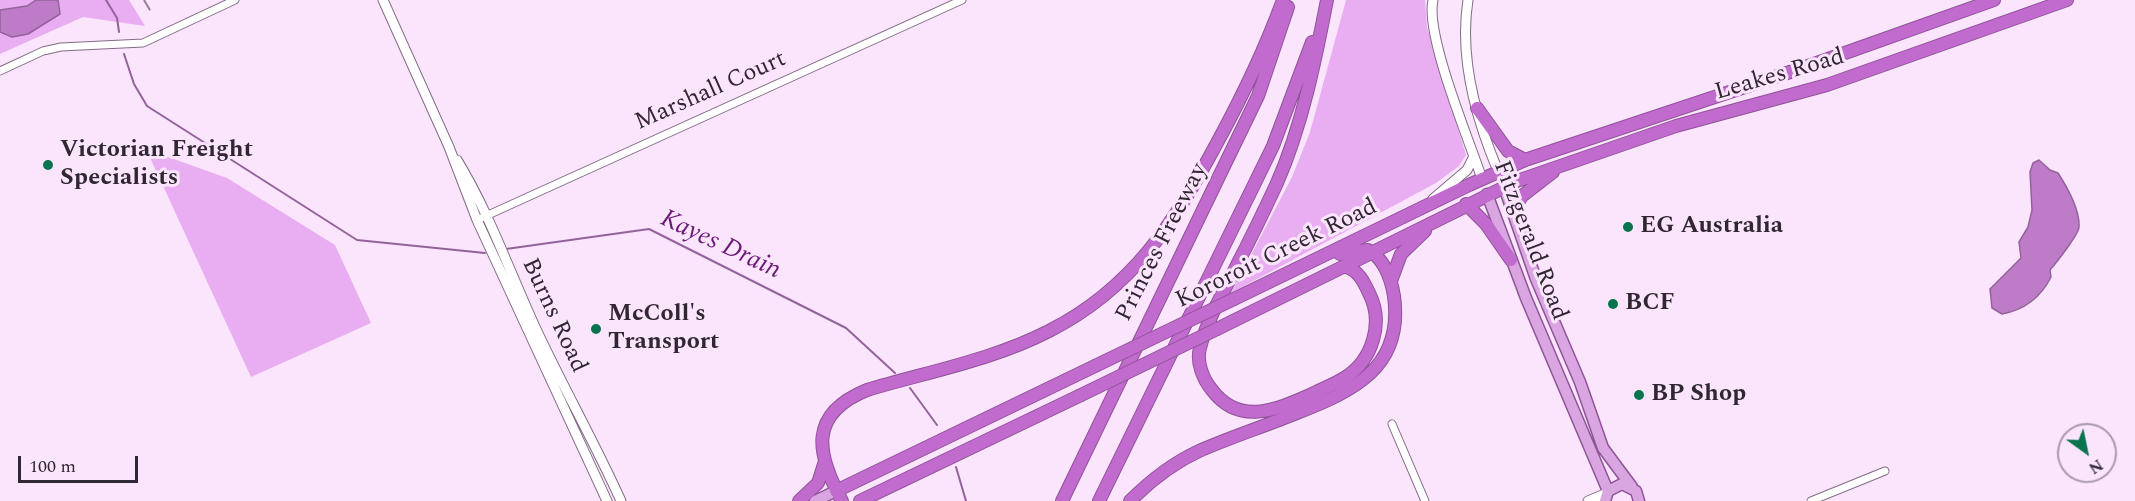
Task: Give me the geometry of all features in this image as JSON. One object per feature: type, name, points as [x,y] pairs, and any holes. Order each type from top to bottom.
[{"type":"highway","points":[[839,496],[824,464],[821,444],[831,414],[846,399],[867,390],[1032,340],[1078,315],[1125,278],[1160,239],[1189,194],[1248,84],[1283,0]]},
{"type":"highway","name":"Princes Freeway","points":[[1062,501],[1258,96],[1290,0]]},
{"type":"highway","points":[[1325,0],[1314,63],[1289,152],[1275,187],[1209,321],[1199,349],[1200,367],[1216,396],[1238,409],[1265,413],[1333,384],[1354,370],[1373,342],[1376,315],[1372,298],[1364,283],[1355,271],[1346,267]]},
{"type":"highway","points":[[1099,501],[1273,146],[1301,75],[1325,0]]},
{"type":"highway","name":"Leakes Road","points":[[1498,171],[1814,64],[1994,0]]},
{"type":"highway","name":"Leakes Road","points":[[1504,187],[1563,164],[1676,126],[1827,85],[2067,0]]},
{"type":"highway","points":[[1477,108],[1508,151],[1525,160]]},
{"type":"highway","points":[[1513,210],[1522,196],[1563,164]]},
{"type":"highway","name":"Kororoit Creek Road","points":[[839,496],[1095,366],[1498,171]]},
{"type":"highway","name":"Fitzgerald Road","points":[[1498,171],[1504,187]]},
{"type":"highway","name":"Fitzgerald Road","points":[[1482,179],[1487,194]]},
{"type":"highway","name":"Kororoit Creek Road","points":[[860,501],[1346,267],[1466,204],[1504,187]]},
{"type":"highway","points":[[1466,204],[1486,224],[1511,260]]},
{"type":"highway","points":[[1391,281],[1401,254],[1437,220]]},
{"type":"highway","points":[[1130,501],[1157,477],[1197,452],[1333,399],[1363,381],[1380,362],[1391,337],[1395,308],[1391,281],[1384,266],[1373,253],[1358,250],[1322,258]]},
{"type":"highway","points":[[799,501],[818,483],[824,464]]},
{"type":"main road","name":"Fitzgerald Road","points":[[1504,187],[1548,311],[1580,382],[1603,448],[1632,487],[1639,501]]},
{"type":"main road","name":"Fitzgerald Road","points":[[1487,194],[1511,260],[1607,495]]},
{"type":"main road","points":[[1607,495],[1622,484],[1632,487]]},
{"type":"main road","name":"Kororoit Creek Road","points":[[816,501],[839,496]]},
{"type":"street","points":[[0,71],[43,51],[61,47],[143,43],[235,0]]},
{"type":"street","name":"Burns Road","points":[[383,0],[481,218],[551,383],[607,501]]},
{"type":"street","name":"Marshall Court","points":[[481,218],[962,0]]},
{"type":"street","name":"Fitzgerald Road","points":[[1433,0],[1431,17],[1434,31],[1482,179]]},
{"type":"street","name":"Fitzgerald Road","points":[[1468,0],[1466,47],[1477,108],[1498,171]]},
{"type":"street","points":[[1424,207],[1467,170],[1474,156]]},
{"type":"street","name":"Burns Road","points":[[481,218],[621,501]]},
{"type":"street","points":[[551,383],[561,378]]},
{"type":"street","points":[[1392,424],[1425,501]]},
{"type":"street","points":[[1811,501],[1885,471]]},
{"type":"street","points":[[1588,501],[1607,495]]},
{"type":"shaded area","points":[[0,0],[129,0],[145,26],[83,17],[0,54]]},
{"type":"shaded area","points":[[36,0],[58,0],[60,14],[28,34],[12,37],[0,32],[0,10],[27,6]]},
{"type":"shaded area","points":[[1346,0],[1425,0],[1427,27],[1466,155],[1459,166],[1436,183],[1231,293],[1292,177],[1310,132]]},
{"type":"shaded area","points":[[146,149],[227,178],[335,245],[371,323],[251,377]]},
{"type":"shaded area","points":[[2039,160],[2050,170],[2058,173],[2062,179],[2075,206],[2079,227],[2050,270],[2051,277],[2042,291],[2025,306],[2002,314],[1992,308],[1990,289],[2021,258],[2019,242],[2028,227],[2032,210],[2030,172],[2033,163]]},
{"type":"waterway","name":"Kayes Drain","points":[[106,0],[117,18],[119,32]]},
{"type":"waterway","name":"Kayes Drain","points":[[124,54],[134,84],[147,106],[357,240],[485,253]]},
{"type":"waterway","name":"Kayes Drain","points":[[506,249],[649,229],[846,328],[895,373]]},
{"type":"waterway","name":"Kayes Drain","points":[[910,388],[937,425]]},
{"type":"waterway","name":"Kayes Drain","points":[[956,467],[966,501]]},
{"type":"railway","points":[[144,0],[151,12]]},
{"type":"place","name":"Victorian Freight Specialists","points":[[48,165]]},
{"type":"place","name":"EG Australia","points":[[1628,227]]},
{"type":"place","name":"BCF","points":[[1613,304]]},
{"type":"place","name":"McColl's Transport","points":[[596,329]]},
{"type":"place","name":"BP Shop","points":[[1639,395]]}]
